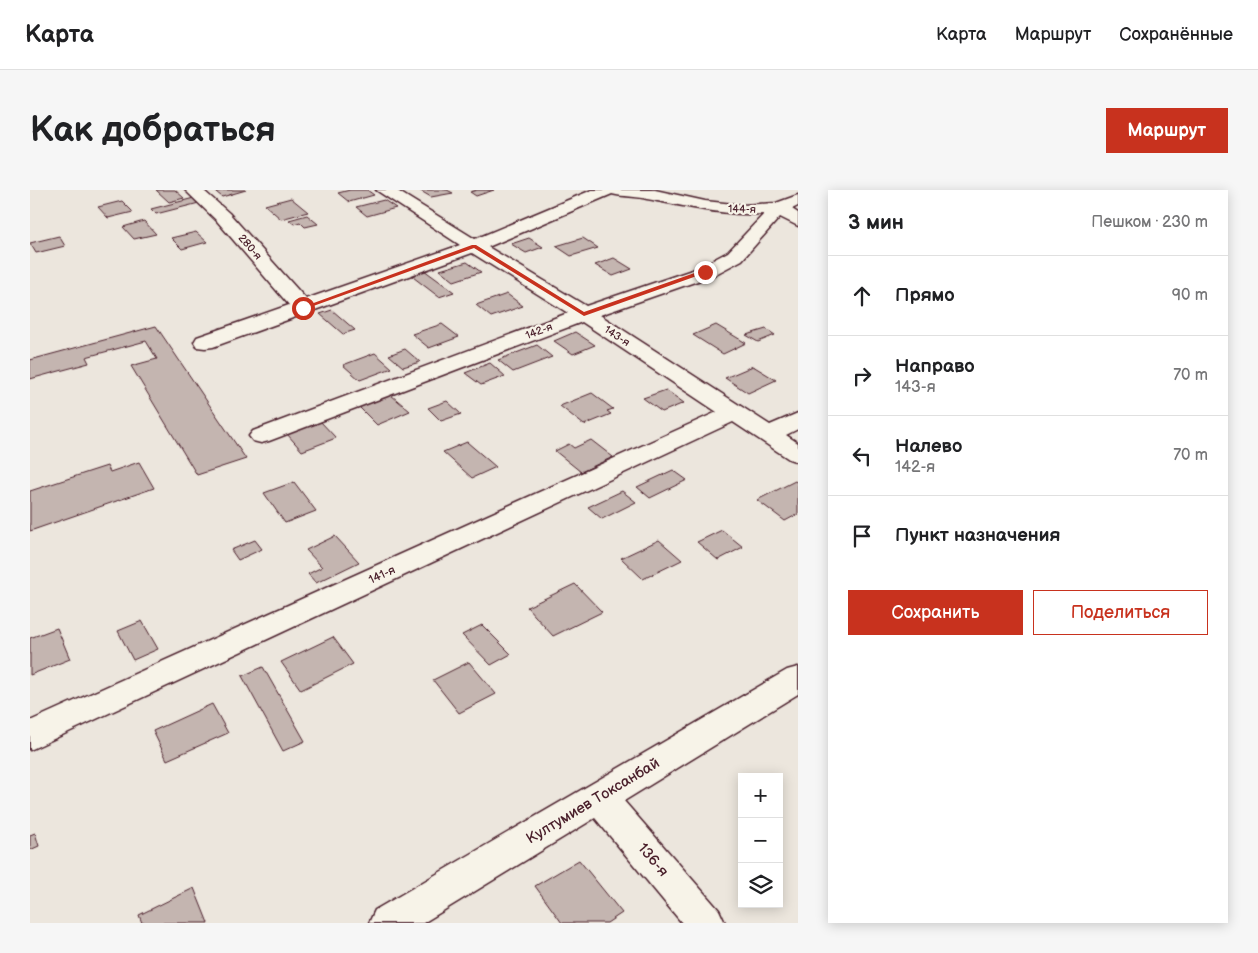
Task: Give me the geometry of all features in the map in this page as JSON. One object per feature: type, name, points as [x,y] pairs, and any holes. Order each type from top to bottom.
[{"type":"street","name":"280-я","points":[[193,190],[223,217],[303,308]]},
{"type":"street","name":"143-я","points":[[384,190],[584,314],[798,454]]},
{"type":"street","points":[[205,342],[474,246],[607,190]]},
{"type":"street","name":"144-я","points":[[617,190],[644,193],[705,206],[743,210],[779,208]]},
{"type":"street","name":"142-я","points":[[261,436],[584,314],[705,272],[735,256],[779,208],[798,200]]},
{"type":"street","points":[[779,208],[798,221]]},
{"type":"street","name":"141-я","points":[[30,736],[734,413]]},
{"type":"street","points":[[768,435],[798,420]]},
{"type":"street","name":"Култумиев Токсанбай","points":[[388,923],[798,679]]},
{"type":"street","name":"136-я","points":[[600,798],[706,923]]},
{"type":"building","points":[[156,190],[175,190],[184,198],[169,202]]},
{"type":"building","points":[[246,190],[222,197],[216,192]]},
{"type":"building","points":[[350,190],[367,190],[374,195],[349,202],[338,193]]},
{"type":"building","points":[[419,190],[447,190],[453,193],[431,197]]},
{"type":"building","points":[[494,190],[476,196],[470,192]]},
{"type":"building","points":[[194,198],[199,203],[156,214],[151,209]]},
{"type":"building","points":[[291,198],[308,212],[281,219],[265,205]]},
{"type":"building","points":[[384,200],[396,208],[367,216],[356,207]]},
{"type":"building","points":[[122,201],[133,212],[108,218],[98,207]]},
{"type":"building","points":[[307,215],[318,224],[305,227],[300,222],[294,224],[289,220]]},
{"type":"building","points":[[144,221],[156,234],[134,239],[123,227]]},
{"type":"building","points":[[196,232],[207,242],[182,249],[171,238]]},
{"type":"building","points":[[59,236],[65,246],[36,253],[30,243]]},
{"type":"building","points":[[529,238],[543,247],[526,253],[511,244]]},
{"type":"building","points":[[583,238],[598,248],[571,256],[556,246]]},
{"type":"building","points":[[614,258],[632,269],[613,276],[595,265]]},
{"type":"building","points":[[467,262],[481,272],[454,281],[440,270]]},
{"type":"building","points":[[424,270],[454,292],[439,297],[409,274]]},
{"type":"building","points":[[507,294],[523,306],[491,317],[476,305]]},
{"type":"building","points":[[332,310],[355,330],[343,334],[320,314]]},
{"type":"building","points":[[442,324],[459,337],[429,348],[412,334]]},
{"type":"building","points":[[716,325],[746,343],[723,354],[693,335]]},
{"type":"building","points":[[156,326],[246,459],[197,475],[131,366],[157,359],[146,341],[86,357],[89,363],[30,379],[30,360]]},
{"type":"building","points":[[766,329],[775,335],[758,342],[746,335]]},
{"type":"building","points":[[575,332],[595,345],[573,354],[554,341]]},
{"type":"building","points":[[537,345],[552,357],[513,372],[498,360]]},
{"type":"building","points":[[405,349],[420,362],[403,367],[389,355]]},
{"type":"building","points":[[375,353],[392,368],[360,380],[343,365]]},
{"type":"building","points":[[490,363],[505,376],[481,385],[465,373]]},
{"type":"building","points":[[753,366],[776,380],[748,393],[725,378]]},
{"type":"building","points":[[666,390],[684,403],[662,412],[643,398]]},
{"type":"building","points":[[592,393],[613,409],[607,411],[611,414],[584,425],[560,406]]},
{"type":"building","points":[[391,395],[410,411],[377,425],[359,407]]},
{"type":"building","points":[[447,401],[461,414],[441,421],[428,408]]},
{"type":"building","points":[[320,421],[336,438],[302,451],[287,434]]},
{"type":"building","points":[[591,440],[613,457],[581,472],[555,451],[569,444],[574,448]]},
{"type":"building","points":[[467,442],[496,467],[472,478],[443,452]]},
{"type":"building","points":[[139,462],[154,488],[30,531],[30,491],[107,466],[110,472]]},
{"type":"building","points":[[673,470],[687,480],[650,498],[637,487]]},
{"type":"building","points":[[795,481],[798,483],[798,514],[785,521],[757,500]]},
{"type":"building","points":[[294,482],[316,511],[285,523],[264,493]]},
{"type":"building","points":[[622,491],[636,502],[602,519],[588,507]]},
{"type":"building","points":[[722,530],[743,547],[718,560],[697,542]]},
{"type":"building","points":[[335,536],[359,562],[316,583],[308,574],[322,567],[306,550]]},
{"type":"building","points":[[255,540],[262,549],[238,560],[231,550]]},
{"type":"building","points":[[659,540],[682,560],[643,579],[621,558]]},
{"type":"building","points":[[575,584],[602,612],[553,636],[527,607]]},
{"type":"building","points":[[142,621],[158,649],[133,660],[118,631]]},
{"type":"building","points":[[482,625],[511,654],[491,665],[462,635]]},
{"type":"building","points":[[57,628],[70,659],[30,675],[30,638]]},
{"type":"building","points":[[333,637],[353,664],[301,690],[281,662]]},
{"type":"building","points":[[469,662],[496,694],[459,713],[433,680]]},
{"type":"building","points":[[263,667],[305,741],[283,751],[242,676]]},
{"type":"building","points":[[212,704],[228,733],[167,760],[153,731]]},
{"type":"building","points":[[35,833],[39,846],[30,850],[30,835]]},
{"type":"building","points":[[579,860],[622,913],[607,923],[562,923],[535,886]]},
{"type":"building","points":[[194,888],[208,923],[142,923],[139,915]]},
{"type":"route","points":[[303,308],[474,246],[584,314],[705,272]]}]
